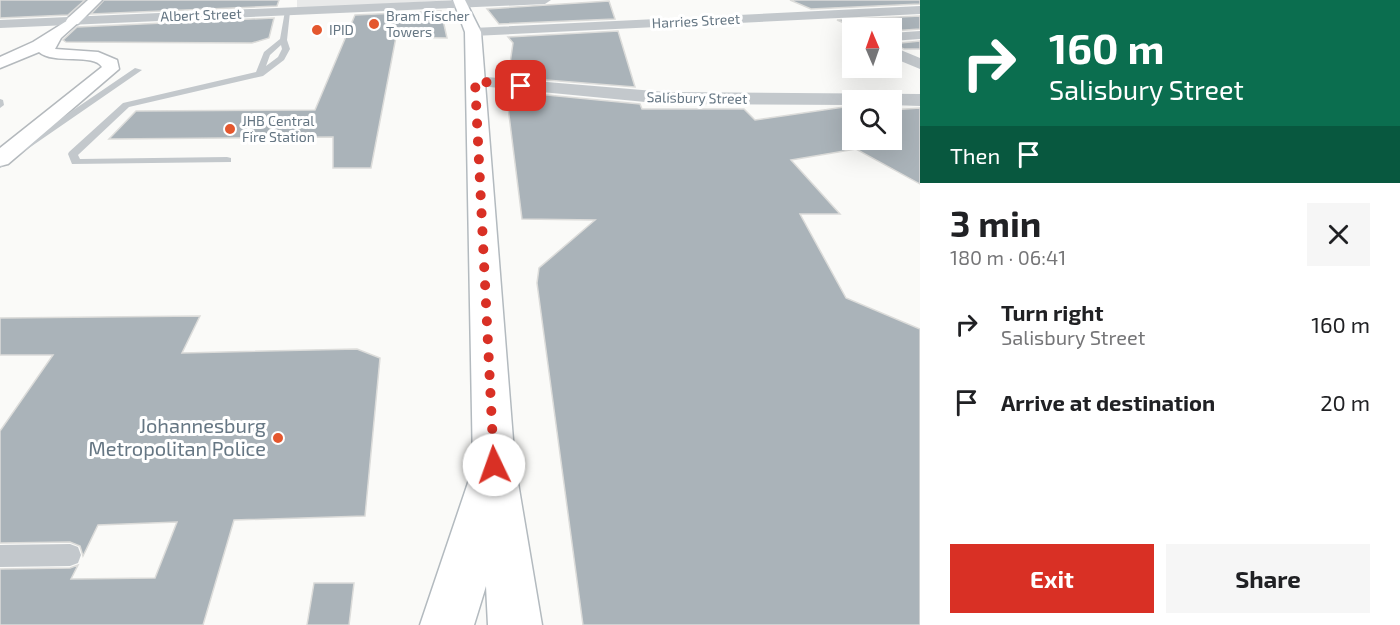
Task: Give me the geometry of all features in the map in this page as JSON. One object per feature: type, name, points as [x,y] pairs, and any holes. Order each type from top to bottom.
[{"type":"main road","points":[[0,63],[19,57],[54,38],[96,0]]},
{"type":"main road","points":[[460,1],[473,32],[494,465],[515,625]]},
{"type":"main road","points":[[0,159],[111,69],[111,64],[105,59],[60,55],[46,51],[54,38]]},
{"type":"main road","points":[[447,625],[459,591],[494,465]]},
{"type":"street","name":"Albert Street","points":[[0,24],[290,6],[545,0]]},
{"type":"street","points":[[795,5],[842,28]]},
{"type":"street","name":"Harries Street","points":[[473,32],[920,10]]},
{"type":"street","points":[[640,11],[656,23]]},
{"type":"street","points":[[902,36],[920,35]]},
{"type":"street","points":[[902,56],[920,64]]},
{"type":"street","name":"Salisbury Street","points":[[475,81],[666,98],[920,100]]},
{"type":"lane","points":[[227,160],[76,162],[73,154],[126,105],[260,74],[281,58],[286,49],[283,40],[290,6]]},
{"type":"lane","points":[[260,74],[262,57],[270,48],[283,40]]},
{"type":"lane","points":[[0,165],[138,70]]},
{"type":"lane","points":[[0,556],[70,555]]},
{"type":"shaded area","points":[[297,0],[452,0],[297,9]]},
{"type":"building","points":[[0,0],[85,0],[68,15],[0,18]]},
{"type":"building","points":[[104,0],[279,0],[277,6],[91,14]]},
{"type":"building","points":[[790,0],[920,0],[920,4],[811,9]]},
{"type":"building","points":[[609,1],[615,19],[499,24],[487,9]]},
{"type":"building","points":[[441,11],[447,38],[396,37],[371,168],[333,168],[333,137],[109,139],[136,111],[315,110],[355,15]]},
{"type":"building","points":[[920,16],[920,29],[902,30],[902,18],[878,18]]},
{"type":"building","points":[[274,18],[269,38],[252,43],[66,42],[63,40],[77,27]]},
{"type":"building","points":[[618,31],[635,87],[508,77],[513,43],[508,37]]},
{"type":"building","points":[[920,41],[920,49],[904,49],[902,43]]},
{"type":"building","points":[[506,91],[640,104],[642,109],[744,109],[755,120],[842,107],[842,150],[850,150],[791,160],[840,214],[800,214],[846,298],[920,329],[920,625],[583,625],[537,283],[539,268],[595,220],[522,219]]},
{"type":"building","points":[[920,108],[920,184],[858,150],[902,150],[902,109]]},
{"type":"building","points":[[200,316],[182,353],[357,349],[380,358],[365,516],[234,520],[203,625],[0,625],[0,569],[70,568],[78,565],[71,579],[155,578],[177,522],[98,525],[83,556],[80,546],[70,542],[0,543],[0,431],[53,355],[0,355],[0,318]]},
{"type":"building","points":[[314,583],[354,583],[349,625],[307,625]]},
{"type":"place","name":"Bram Fischer Towers","points":[[374,24]]},
{"type":"place","name":"IPID","points":[[317,30]]},
{"type":"place","name":"JHB Central Fire Station","points":[[230,129]]},
{"type":"place","name":"Johannesburg Metropolitan Police","points":[[278,438]]},
{"type":"route","points":[[494,465],[475,81],[521,86]]}]
